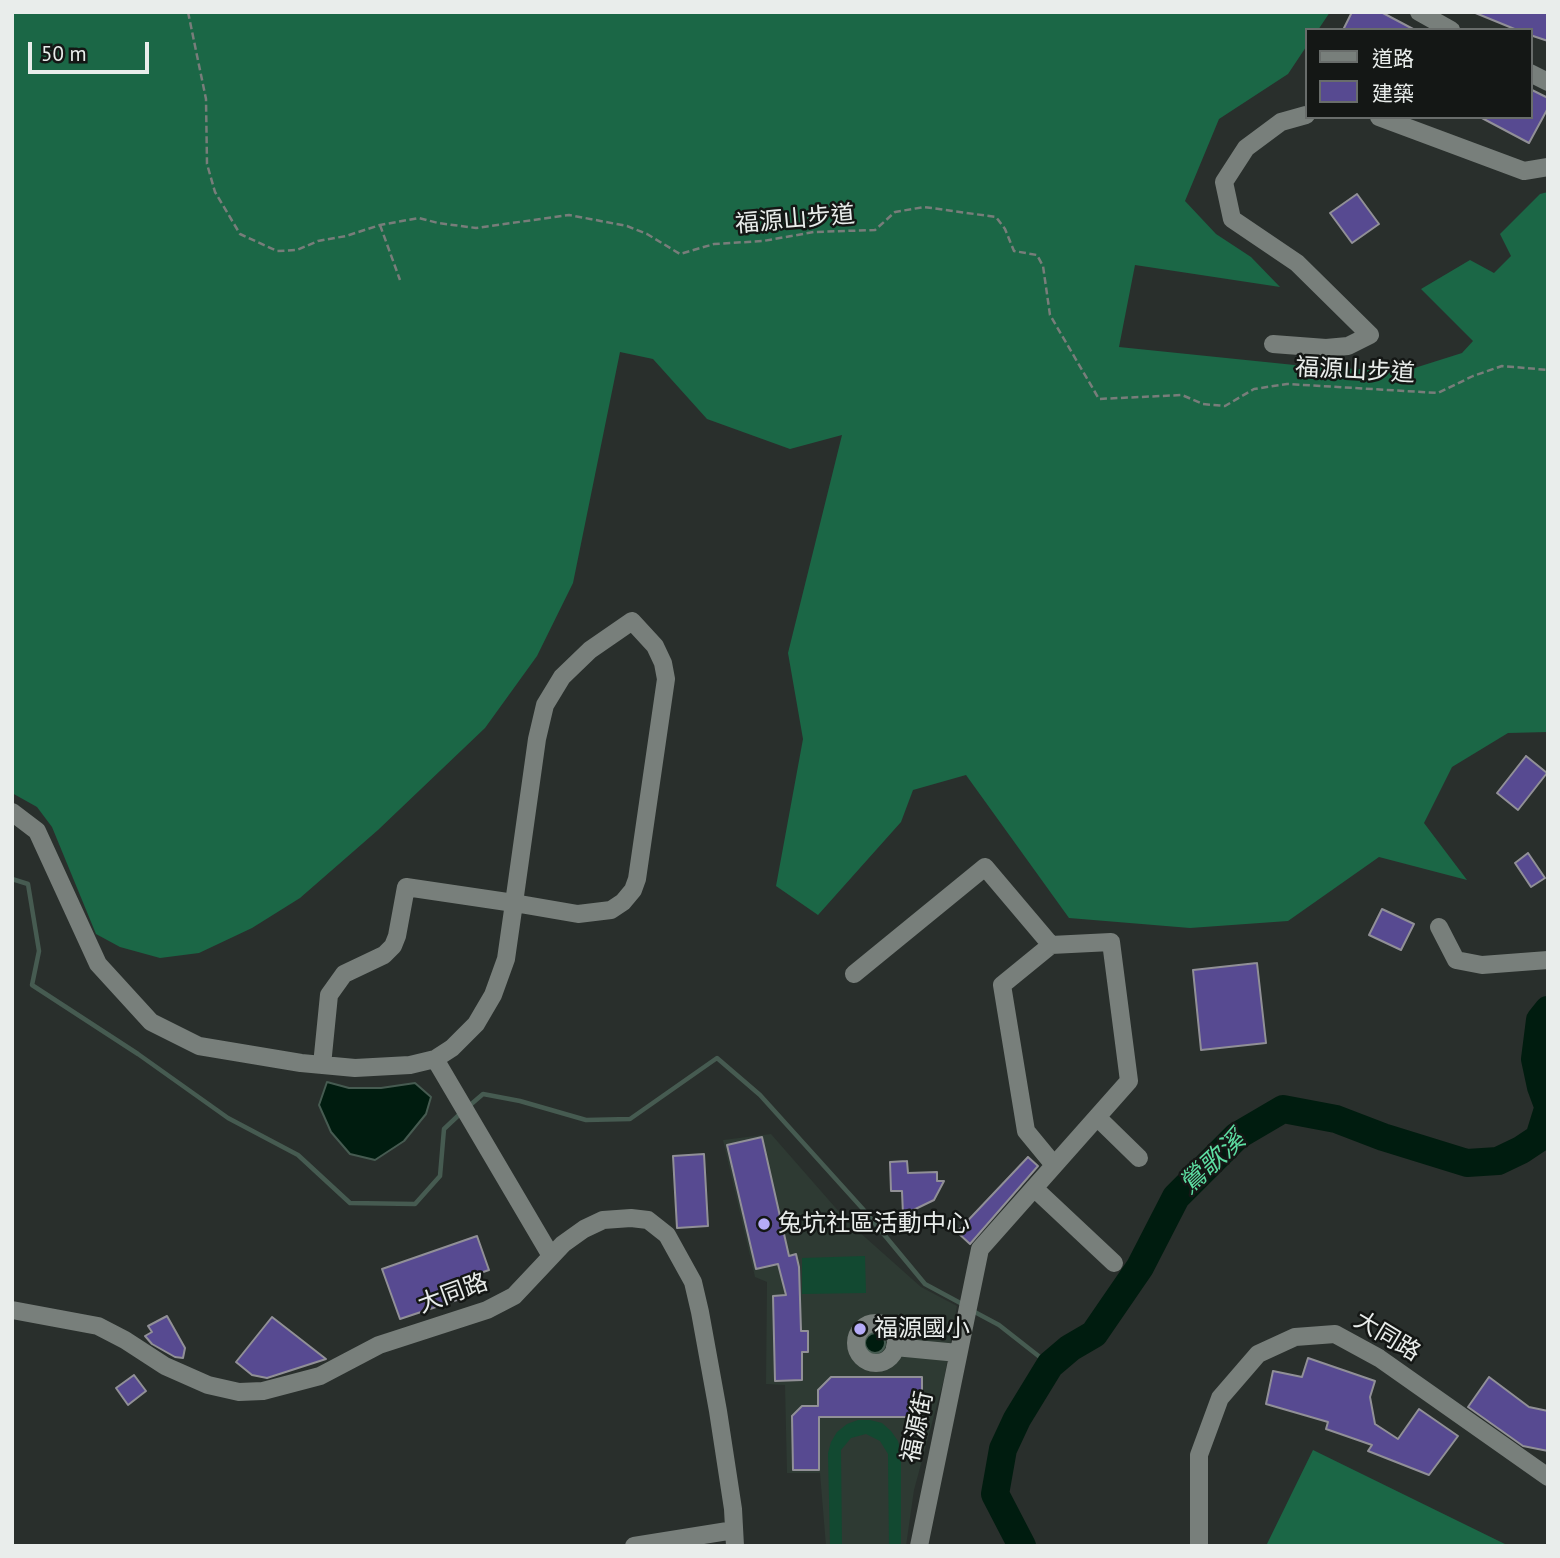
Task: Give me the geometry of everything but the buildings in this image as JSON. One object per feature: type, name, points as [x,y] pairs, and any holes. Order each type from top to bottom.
[{"type":"street","points":[[1419,12],[1447,28]]},
{"type":"street","points":[[1532,74],[1548,82]]},
{"type":"street","points":[[1273,344],[1326,348],[1348,346],[1370,335],[1297,263],[1232,219],[1224,182],[1246,148],[1281,122],[1304,116]]},
{"type":"street","points":[[1384,119],[1524,171],[1548,167]]},
{"type":"street","points":[[12,812],[37,831],[97,964],[151,1022],[199,1046],[322,1065],[382,1067],[410,1065],[435,1059],[452,1048],[476,1024],[493,995],[506,959],[514,903],[537,739],[545,705],[562,677],[590,650],[632,621],[655,646],[663,663],[666,679],[637,879],[633,890],[623,902],[611,910],[578,914],[514,903],[406,887],[393,946],[384,955],[344,974],[330,995],[322,1065]]},
{"type":"street","points":[[853,974],[985,867],[1051,945],[1002,985],[1026,1131],[1054,1165]]},
{"type":"street","points":[[1439,927],[1456,960],[1482,965],[1548,960]]},
{"type":"street","name":"福源街","points":[[919,1546],[980,1249],[1129,1082],[1111,942],[1051,945]]},
{"type":"street","points":[[435,1059],[551,1256]]},
{"type":"street","points":[[1097,1117],[1139,1158]]},
{"type":"street","points":[[1034,1188],[1114,1263]]},
{"type":"street","name":"大同路","points":[[12,1310],[98,1326],[165,1366],[208,1385],[239,1392],[263,1391],[320,1376],[379,1345],[487,1310],[514,1296],[551,1256],[584,1229],[603,1220],[648,1220],[667,1235],[692,1282],[701,1312],[735,1538]]},
{"type":"street","name":"大同路","points":[[1199,1546],[1199,1455],[1220,1398],[1258,1354],[1295,1337],[1335,1334],[1379,1358],[1548,1477]]},
{"type":"street","points":[[895,1347],[958,1353]]},
{"type":"street","points":[[634,1546],[735,1538]]},
{"type":"path","name":"福源山步道","points":[[188,12],[205,99],[207,164],[215,192],[240,234],[277,251],[297,250],[318,241],[419,218],[476,228],[569,215],[628,226],[680,254],[714,244],[763,241],[814,232],[875,230],[895,212],[924,207],[996,218],[1005,229],[1014,251],[1037,255],[1043,266],[1050,315],[1099,399],[1182,395],[1203,404],[1225,406],[1254,389],[1287,384],[1438,393],[1503,366],[1548,370]]},
{"type":"path","points":[[380,225],[400,279]]},
{"type":"shaded area","points":[[327,1082],[349,1088],[381,1088],[415,1083],[431,1097],[426,1114],[404,1141],[375,1160],[350,1154],[331,1132],[319,1105]]},
{"type":"shaded area","name":"福源國小","points":[[771,1134],[848,1222],[921,1287],[957,1306],[944,1379],[914,1490],[906,1546],[826,1546],[820,1473],[787,1473],[785,1385],[766,1384],[767,1282],[755,1277],[723,1140]]},
{"type":"shaded area","points":[[875,1333],[882,1336],[885,1343],[882,1350],[875,1353],[868,1350],[865,1343],[868,1336]]},
{"type":"green space","points":[[12,12],[1330,12],[1319,28],[1304,28],[1304,50],[1288,74],[1219,119],[1185,201],[1216,234],[1251,257],[1280,287],[1135,265],[1119,347],[1314,367],[1405,371],[1462,353],[1473,341],[1421,289],[1470,260],[1494,273],[1511,256],[1500,234],[1540,194],[1548,192],[1548,732],[1508,733],[1452,767],[1424,823],[1467,880],[1379,857],[1288,921],[1190,928],[1069,918],[966,775],[913,790],[901,822],[818,915],[776,886],[803,739],[788,653],[842,435],[790,449],[707,419],[653,359],[620,352],[573,583],[537,656],[485,728],[378,830],[300,898],[252,928],[199,953],[160,958],[120,947],[96,934],[52,827],[37,807],[12,793]]},
{"type":"green space","points":[[865,1256],[866,1293],[802,1294],[802,1258]]},
{"type":"green space","points":[[858,1420],[882,1423],[898,1441],[901,1452],[901,1546],[889,1546],[888,1454],[880,1441],[866,1434],[851,1438],[841,1450],[842,1546],[830,1546],[828,1453],[837,1432]]},
{"type":"green space","points":[[1313,1450],[1509,1546],[1266,1546]]},
{"type":"waterway","points":[[12,879],[28,884],[39,951],[32,985],[138,1054],[228,1118],[298,1155],[350,1203],[415,1204],[440,1176],[444,1129],[462,1112]]},
{"type":"waterway","name":"鶯歌溪","points":[[1548,1010],[1540,1020],[1535,1059],[1548,1106]]},
{"type":"waterway","points":[[469,1106],[483,1094],[520,1101],[586,1120],[630,1119],[717,1058],[760,1095],[862,1208],[925,1284],[964,1305]]},
{"type":"waterway","name":"鶯歌溪","points":[[1022,1546],[995,1494],[1003,1449],[1017,1419],[1050,1365],[1070,1348],[1094,1334],[1140,1267],[1176,1197],[1237,1136],[1283,1109],[1336,1119],[1467,1163],[1498,1161],[1539,1138],[1548,1109]]},
{"type":"waterway","points":[[971,1310],[999,1325],[1050,1365]]},
{"type":"place","name":"兔坑社區活動中心","points":[[764,1224]]},
{"type":"place","name":"福源國小","points":[[860,1329]]}]
